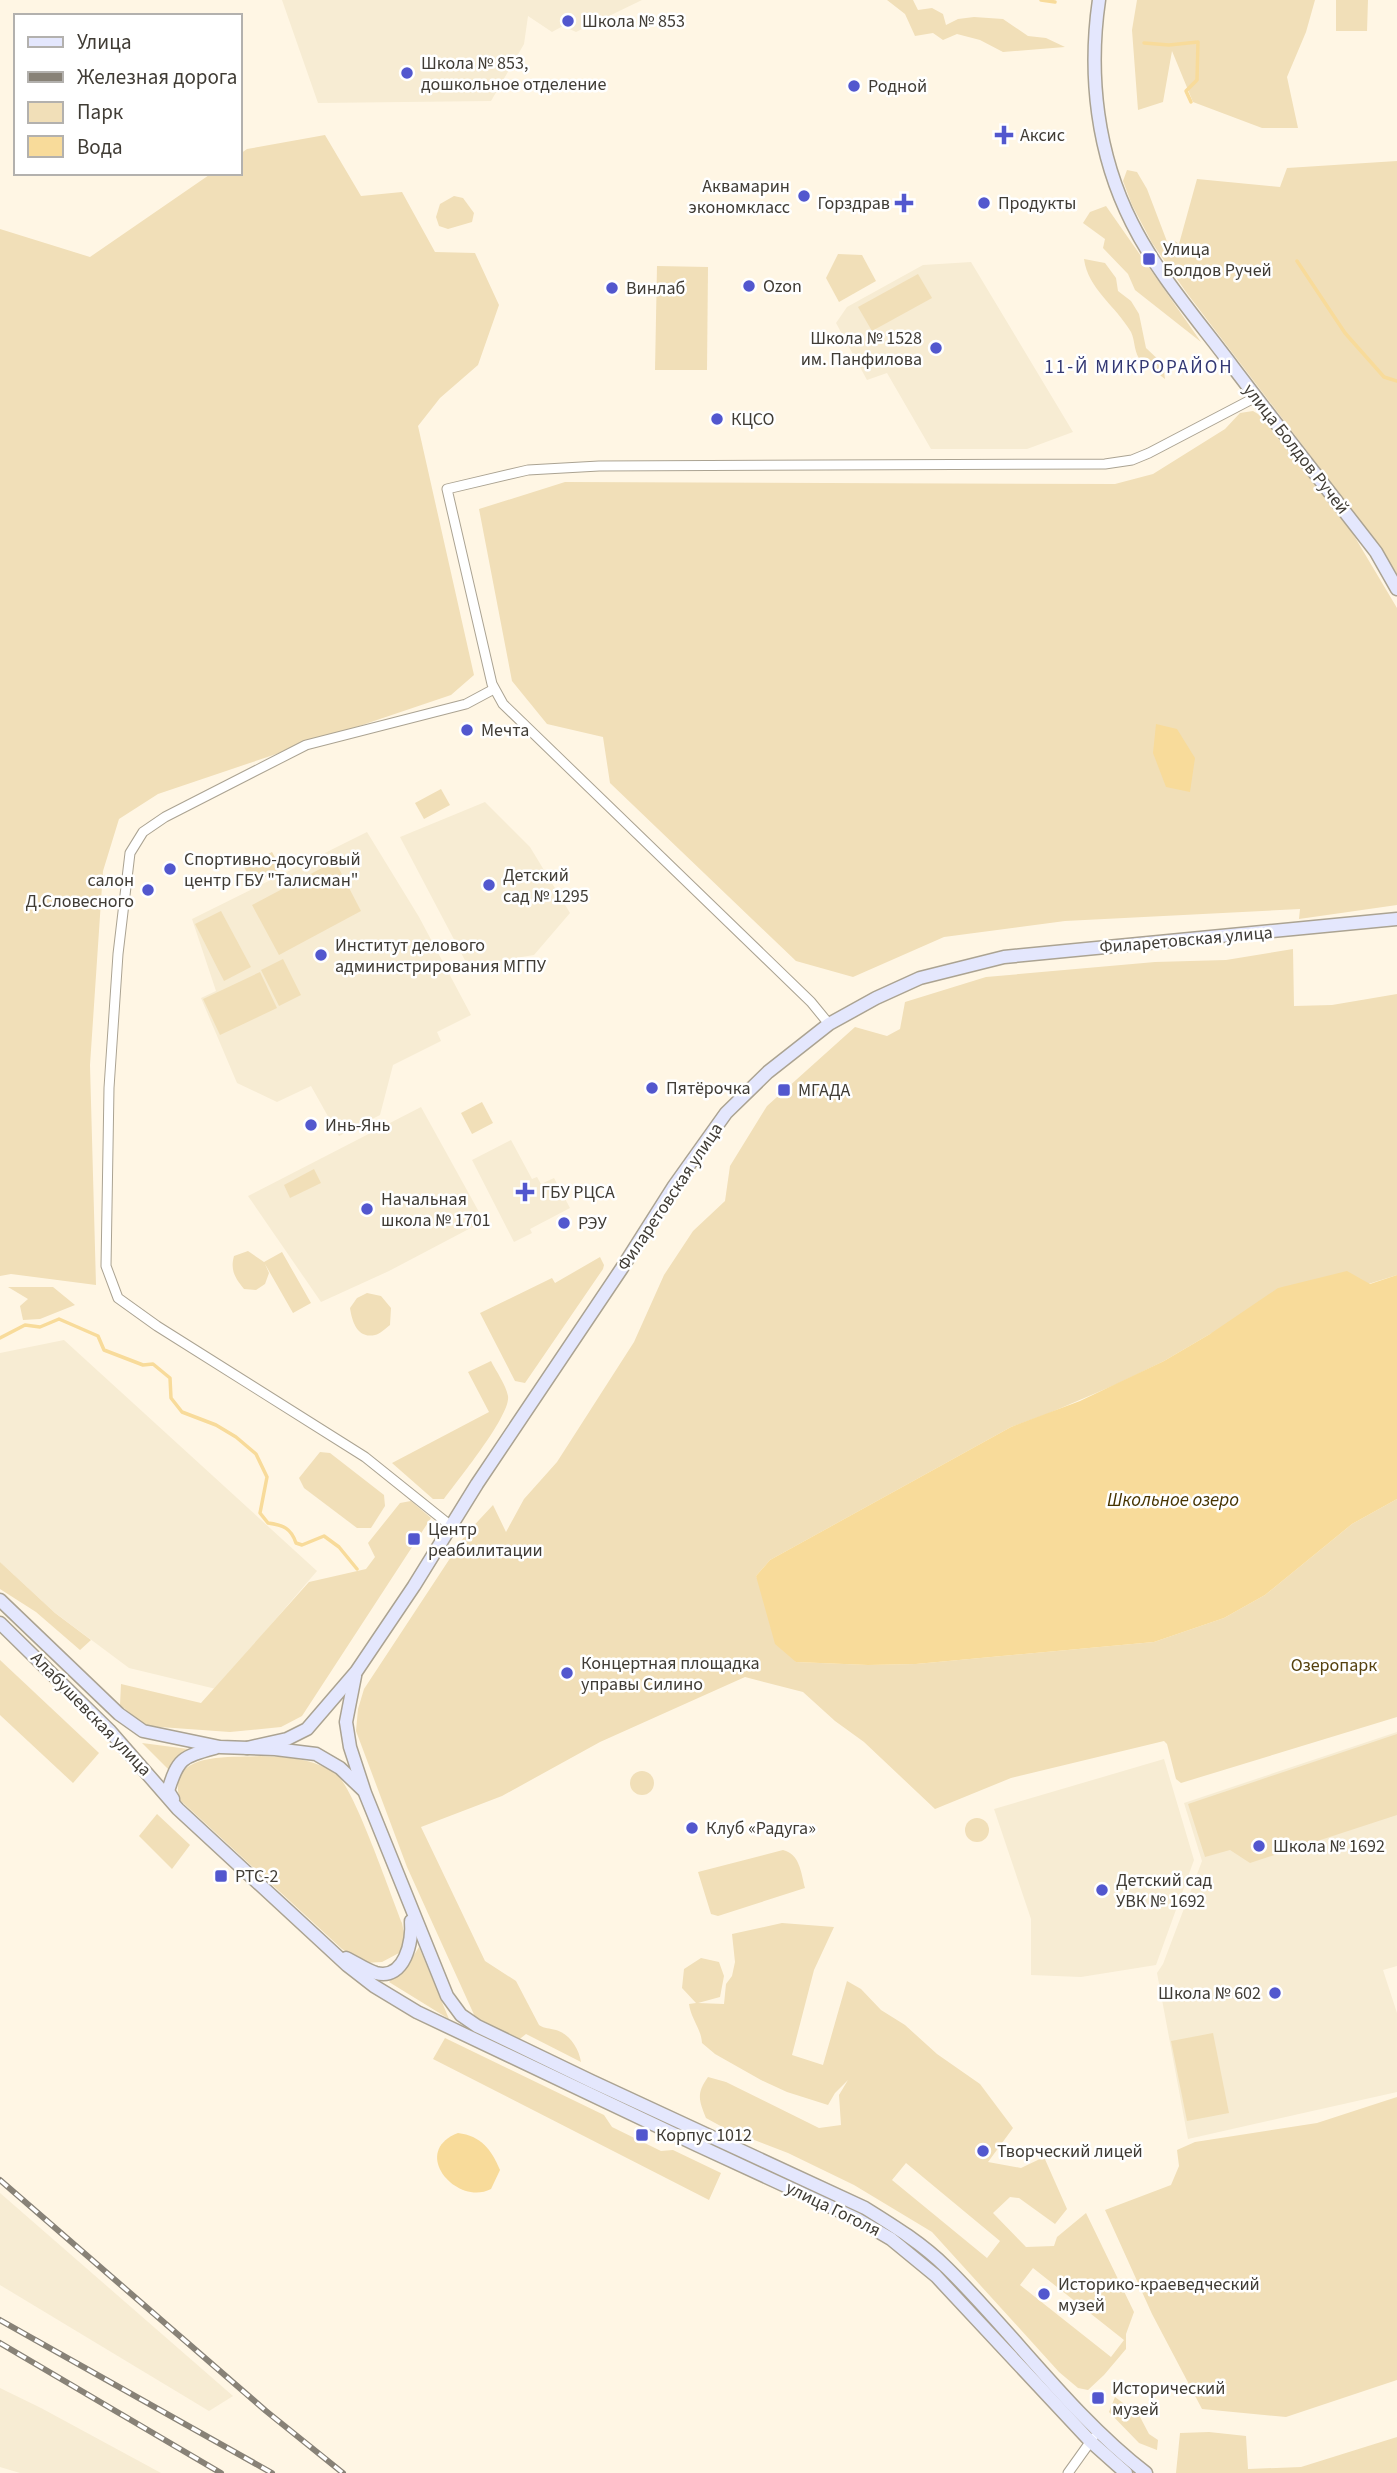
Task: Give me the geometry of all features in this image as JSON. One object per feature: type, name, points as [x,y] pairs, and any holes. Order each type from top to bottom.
[{"type":"street","name":"улица Болдов Ручей","points":[[1099,0],[1094,39],[1094,84],[1108,159],[1124,205],[1152,257],[1376,552],[1397,589]]},
{"type":"street","points":[[829,1024],[811,1002],[503,704],[494,689],[447,489],[528,470],[599,466],[1105,464],[1132,460],[1150,453],[1256,397]]},
{"type":"street","points":[[451,1526],[365,1457],[157,1326],[118,1298],[106,1266],[109,1088],[118,954],[130,853],[144,832],[165,817],[306,745],[466,704],[494,689]]},
{"type":"street","name":"Филаретовская улица","points":[[247,1748],[287,1739],[307,1729],[356,1672],[674,1186],[726,1113],[777,1065],[829,1024],[920,978],[1004,957],[1397,919]]},
{"type":"street","name":"Алабушевская улица","points":[[0,1600],[119,1714],[143,1731],[220,1747],[316,1754],[340,1768],[365,1793],[447,1996],[461,2015],[477,2026],[590,2081],[865,2208],[898,2228],[947,2268],[1094,2436]]},
{"type":"street","name":"Алабушевская улица","points":[[0,1623],[109,1730],[178,1809],[346,1965],[417,2012],[475,2039]]},
{"type":"street","name":"Филаретовская улица","points":[[356,1672],[346,1722],[350,1747],[365,1793]]},
{"type":"street","name":"Алабушевская улица","points":[[178,1809],[168,1791],[175,1768],[188,1755],[220,1747]]},
{"type":"street","name":"Алабушевская улица","points":[[333,1951],[376,1973],[384,1974],[392,1970],[400,1965],[410,1948],[413,1936],[410,1906]]},
{"type":"street","name":"улица Гоголя","points":[[475,2039],[857,2219],[891,2239],[936,2276],[1094,2436],[1126,2473]]},
{"type":"street","points":[[1068,2473],[1094,2436]]},
{"type":"street","name":"улица Гоголя","points":[[1094,2436],[1146,2473]]},
{"type":"shaded area","name":"Школа № 853, дошкольное отделение","points":[[282,0],[642,0],[576,32],[563,26],[552,32],[528,16],[524,44],[491,101],[318,103]]},
{"type":"shaded area","name":"Школа № 1528 им. Панфилова","points":[[971,262],[1073,432],[1027,449],[931,449],[887,373],[867,380],[836,323],[847,307],[923,265]]},
{"type":"shaded area","name":"Детский сад № 1295","points":[[485,802],[530,847],[570,913],[534,955],[468,966],[400,837]]},
{"type":"shaded area","name":"Институт делового администрирования МГПУ","points":[[367,832],[419,917],[471,1015],[437,1032],[441,1041],[393,1065],[380,1115],[339,1136],[311,1086],[277,1102],[237,1083],[201,998],[216,991],[192,919]]},
{"type":"shaded area","name":"Начальная школа № 1701","points":[[421,1107],[484,1221],[389,1271],[321,1302],[248,1196]]},
{"type":"shaded area","name":"ГБУ РЦСА","points":[[511,1140],[532,1179],[537,1177],[541,1184],[554,1178],[570,1208],[530,1229],[532,1233],[514,1242],[472,1160]]},
{"type":"shaded area","points":[[64,1340],[317,1571],[216,1689],[129,1668],[54,1612],[0,1562],[0,1353]]},
{"type":"shaded area","name":"Школа № 602","points":[[1397,1732],[1397,1966],[1383,1970],[1397,2013],[1397,2092],[1188,2139],[1157,1973],[1163,1964],[1202,1861],[1184,1803]]},
{"type":"shaded area","name":"Детский сад УВК № 1692","points":[[1164,1759],[1194,1860],[1156,1965],[1081,1977],[1031,1975],[1031,1919],[994,1809]]},
{"type":"shaded area","points":[[0,2193],[233,2396],[209,2411],[0,2285]]},
{"type":"shaded area","points":[[0,2388],[161,2473],[20,2473],[0,2467]]},
{"type":"green space","points":[[887,0],[913,0],[918,10],[932,8],[943,14],[946,25],[958,19],[974,17],[1003,19],[1028,36],[1046,38],[1065,47],[1003,52],[980,40],[957,34],[943,40],[933,33],[915,36],[905,14]]},
{"type":"green space","points":[[1137,0],[1315,0],[1306,32],[1287,77],[1298,128],[1262,128],[1193,102],[1172,51],[1163,102],[1138,110],[1132,30]]},
{"type":"green space","points":[[1336,0],[1368,0],[1367,31],[1336,31]]},
{"type":"green space","points":[[325,135],[361,196],[402,192],[435,252],[475,253],[499,305],[478,365],[440,398],[418,426],[474,675],[451,695],[158,794],[119,819],[103,871],[90,1065],[96,1285],[11,1274],[0,1276],[0,229],[90,257],[209,175],[242,175],[242,153],[247,149]]},
{"type":"green space","points":[[1397,161],[1397,574],[1374,539],[1186,292],[1152,243],[1123,181],[1127,170],[1137,172],[1147,189],[1171,252],[1181,257],[1175,241],[1179,244],[1197,179],[1280,187],[1287,168]]},
{"type":"green space","points":[[454,196],[463,198],[474,213],[472,222],[448,229],[439,226],[436,217],[440,204]]},
{"type":"green space","points":[[1106,206],[1201,342],[1135,290],[1128,274],[1103,248],[1105,239],[1083,223],[1090,212]]},
{"type":"green space","points":[[838,254],[862,255],[876,281],[839,302],[826,278]]},
{"type":"green space","points":[[1084,259],[1105,263],[1116,278],[1118,291],[1131,301],[1139,314],[1146,348],[1163,364],[1165,379],[1139,358],[1131,332],[1091,279]]},
{"type":"green space","points":[[657,266],[708,267],[707,370],[655,370]]},
{"type":"green space","points":[[918,274],[932,298],[872,331],[858,307]]},
{"type":"green space","points":[[1253,411],[1263,417],[1353,534],[1397,608],[1397,905],[1299,919],[1300,909],[1065,921],[944,937],[853,977],[796,961],[610,783],[603,737],[547,724],[512,681],[479,509],[565,482],[1115,484],[1153,474],[1225,429],[1240,413]]},
{"type":"green space","points":[[441,789],[450,805],[424,819],[415,803]]},
{"type":"green space","points":[[272,852],[281,868],[253,884],[244,867]]},
{"type":"green space","points":[[335,861],[361,911],[279,955],[252,905]]},
{"type":"green space","points":[[221,911],[251,967],[224,981],[195,924]]},
{"type":"green space","name":"Озеропарк","points":[[1293,949],[1294,1006],[1332,1005],[1397,994],[1397,1275],[1210,1334],[1117,1384],[1011,1427],[770,1560],[756,1576],[796,1662],[916,1664],[1154,1642],[1224,1618],[1265,1595],[1352,1524],[1397,1499],[1397,1717],[1181,1783],[1176,1779],[1164,1741],[1011,1778],[935,1809],[864,1742],[835,1721],[803,1692],[745,1677],[600,1742],[502,1796],[421,1827],[485,1961],[516,1981],[539,2025],[570,2038],[581,2062],[526,2034],[516,2042],[476,2019],[407,1867],[356,1731],[358,1709],[364,1689],[466,1534],[493,1505],[506,1532],[524,1499],[557,1462],[634,1342],[664,1275],[693,1231],[725,1201],[730,1166],[767,1106],[855,1027],[887,1036],[900,1029],[905,1002],[986,977],[1155,962],[1226,960]]},
{"type":"green space","points":[[283,959],[301,995],[279,1006],[261,970]]},
{"type":"green space","points":[[260,972],[277,1008],[220,1035],[203,999]]},
{"type":"green space","points":[[482,1102],[493,1123],[472,1134],[461,1113]]},
{"type":"green space","points":[[314,1169],[321,1183],[290,1198],[284,1185]]},
{"type":"green space","points":[[248,1251],[264,1262],[282,1252],[311,1303],[293,1313],[265,1264],[269,1273],[265,1284],[256,1290],[244,1289],[234,1274],[233,1261],[234,1256]]},
{"type":"green space","points":[[600,1257],[603,1269],[525,1383],[515,1381],[480,1313],[552,1278],[555,1283]]},
{"type":"green space","points":[[8,1287],[53,1287],[75,1305],[40,1319],[23,1320],[20,1306],[28,1299]]},
{"type":"green space","points":[[367,1293],[381,1296],[391,1308],[390,1325],[369,1336],[356,1328],[350,1308],[357,1298]]},
{"type":"green space","points":[[491,1361],[507,1392],[507,1405],[471,1464],[444,1499],[433,1499],[392,1463],[489,1412],[468,1372]]},
{"type":"green space","points":[[320,1452],[330,1453],[384,1495],[385,1506],[371,1528],[357,1528],[304,1488],[299,1478]]},
{"type":"green space","points":[[411,1501],[431,1518],[302,1716],[281,1727],[230,1732],[146,1726],[120,1705],[121,1684],[201,1703],[309,1582],[366,1569],[375,1557],[368,1543],[400,1503]]},
{"type":"green space","points":[[0,1562],[55,1613],[91,1640],[80,1650],[36,1612],[0,1589]]},
{"type":"green space","points":[[0,1660],[99,1753],[73,1783],[0,1715]]},
{"type":"green space","name":"Школа № 1692","points":[[1397,1734],[1397,1815],[1250,1863],[1230,1850],[1205,1857],[1188,1804]]},
{"type":"green space","points":[[142,1743],[188,1749],[169,1770]]},
{"type":"green space","points":[[217,1758],[290,1758],[319,1765],[337,1775],[344,1784],[362,1820],[402,1923],[405,1938],[399,1953],[382,1962],[364,1963],[342,1949],[180,1800],[178,1784],[182,1773],[191,1765]]},
{"type":"green space","points":[[642,1771],[651,1774],[654,1783],[651,1792],[642,1795],[633,1792],[630,1783],[633,1774]]},
{"type":"green space","points":[[157,1814],[190,1845],[172,1869],[139,1836]]},
{"type":"green space","points":[[977,1818],[988,1825],[989,1830],[982,1841],[977,1842],[966,1835],[965,1830],[972,1819]]},
{"type":"green space","points":[[783,1850],[796,1860],[805,1888],[718,1916],[711,1914],[698,1872]]},
{"type":"green space","points":[[782,1923],[834,1927],[814,1970],[792,2055],[823,2065],[847,1981],[861,1989],[881,2010],[905,2025],[937,2054],[980,2084],[1013,2128],[988,2162],[1021,2168],[1044,2157],[1067,2209],[1055,2224],[1019,2198],[1010,2197],[993,2213],[1026,2247],[1054,2246],[1057,2237],[1086,2213],[1134,2312],[1126,2334],[1126,2349],[1088,2390],[1078,2388],[1059,2372],[932,2232],[854,2185],[706,2118],[700,2097],[708,2077],[726,2082],[819,2128],[841,2125],[839,2095],[848,2080],[828,2105],[787,2092],[761,2080],[715,2054],[702,2043],[689,2004],[696,2003],[682,1988],[684,1969],[701,1958],[719,1962],[724,1976],[720,1997],[698,2003],[724,2004],[726,1984],[732,1976],[735,1962],[732,1934]],"holes":[[[906,2163],[1000,2241],[987,2258],[892,2180]],[[1033,2268],[1124,2340],[1111,2357],[1020,2285]]]},
{"type":"green space","points":[[419,1947],[449,2019],[389,1982],[409,1963]]},
{"type":"green space","points":[[1213,2033],[1229,2113],[1187,2121],[1171,2041]]},
{"type":"green space","points":[[445,2038],[604,2115],[612,2127],[661,2151],[673,2150],[721,2173],[709,2200],[433,2059]]},
{"type":"green space","points":[[1397,2097],[1397,2380],[1286,2417],[1202,2409],[1152,2314],[1105,2210],[1171,2185],[1179,2166],[1177,2150],[1195,2142],[1317,2123]]},
{"type":"green space","points":[[1115,2397],[1139,2415],[1149,2434],[1158,2440],[1157,2450],[1139,2443],[1109,2412]]},
{"type":"green space","points":[[1209,2432],[1246,2436],[1248,2469],[1301,2467],[1397,2437],[1397,2473],[1176,2473],[1180,2433]]},
{"type":"water","points":[[1156,724],[1177,729],[1195,758],[1190,792],[1166,787],[1153,753]]},
{"type":"water","name":"Школьное озеро","points":[[1347,1271],[1370,1284],[1397,1275],[1397,1499],[1352,1524],[1265,1595],[1224,1618],[1154,1642],[916,1664],[868,1665],[796,1662],[775,1644],[756,1576],[770,1560],[1011,1427],[1080,1401],[1164,1361],[1278,1288]]},
{"type":"water","points":[[458,2133],[479,2140],[493,2156],[500,2170],[491,2189],[478,2193],[465,2191],[443,2175],[438,2164],[438,2152],[444,2142]]},
{"type":"waterway","points":[[1041,0],[1055,2]]},
{"type":"waterway","points":[[1144,43],[1169,45],[1198,42],[1197,80],[1186,91],[1191,102]]},
{"type":"waterway","points":[[1297,261],[1345,333],[1384,377],[1397,381]]},
{"type":"waterway","points":[[0,1338],[25,1325],[40,1327],[59,1319],[98,1336],[104,1350],[143,1365],[153,1364],[170,1378],[171,1398],[182,1412],[216,1425],[256,1454],[267,1477],[260,1513],[268,1523],[286,1528],[296,1543],[302,1545],[324,1536],[339,1547],[357,1569]]},
{"type":"railway","points":[[0,2180],[266,2411],[343,2473]]},
{"type":"railway","points":[[0,2320],[272,2473]]},
{"type":"railway","points":[[0,2343],[221,2473]]},
{"type":"place","name":"Школа № 853","points":[[568,21]]},
{"type":"place","name":"Школа № 853, дошкольное отделение","points":[[407,73]]},
{"type":"place","name":"Родной","points":[[854,86]]},
{"type":"place","name":"Аксис","points":[[1004,135]]},
{"type":"place","name":"Аквамарин экономкласс","points":[[804,196]]},
{"type":"place","name":"Горздрав","points":[[904,203]]},
{"type":"place","name":"Продукты","points":[[984,203]]},
{"type":"place","name":"Улица Болдов Ручей","points":[[1149,259]]},
{"type":"place","name":"Ozon","points":[[749,286]]},
{"type":"place","name":"Винлаб","points":[[612,288]]},
{"type":"place","name":"Школа № 1528 им. Панфилова","points":[[936,348]]},
{"type":"place","name":"КЦСО","points":[[717,419]]},
{"type":"place","name":"Мечта","points":[[467,730]]},
{"type":"place","name":"Спортивно-досуговый центр ГБУ \"Талисман\"","points":[[170,869]]},
{"type":"place","name":"Детский сад № 1295","points":[[489,885]]},
{"type":"place","name":"салон Д.Словесного","points":[[148,890]]},
{"type":"place","name":"Институт делового администрирования МГПУ","points":[[321,955]]},
{"type":"place","name":"Пятёрочка","points":[[652,1088]]},
{"type":"place","name":"МГАДА","points":[[784,1090]]},
{"type":"place","name":"Инь-Янь","points":[[311,1125]]},
{"type":"place","name":"ГБУ РЦСА","points":[[525,1192]]},
{"type":"place","name":"Начальная школа № 1701","points":[[367,1209]]},
{"type":"place","name":"РЭУ","points":[[564,1223]]},
{"type":"place","name":"Центр реабилитации","points":[[414,1539]]},
{"type":"place","name":"Концертная площадка управы Силино","points":[[567,1673]]},
{"type":"place","name":"Клуб «Радуга»","points":[[692,1828]]},
{"type":"place","name":"Школа № 1692","points":[[1259,1846]]},
{"type":"place","name":"РТС-2","points":[[221,1876]]},
{"type":"place","name":"Детский сад УВК № 1692","points":[[1102,1890]]},
{"type":"place","name":"Школа № 602","points":[[1275,1993]]},
{"type":"place","name":"Корпус 1012","points":[[642,2135]]},
{"type":"place","name":"Творческий лицей","points":[[983,2151]]},
{"type":"place","name":"Историко-краеведческий музей","points":[[1044,2294]]},
{"type":"place","name":"Исторический музей","points":[[1098,2398]]},
{"type":"district","name":"11-Й МИКРОРАЙОН","points":[[1139,367]]}]
